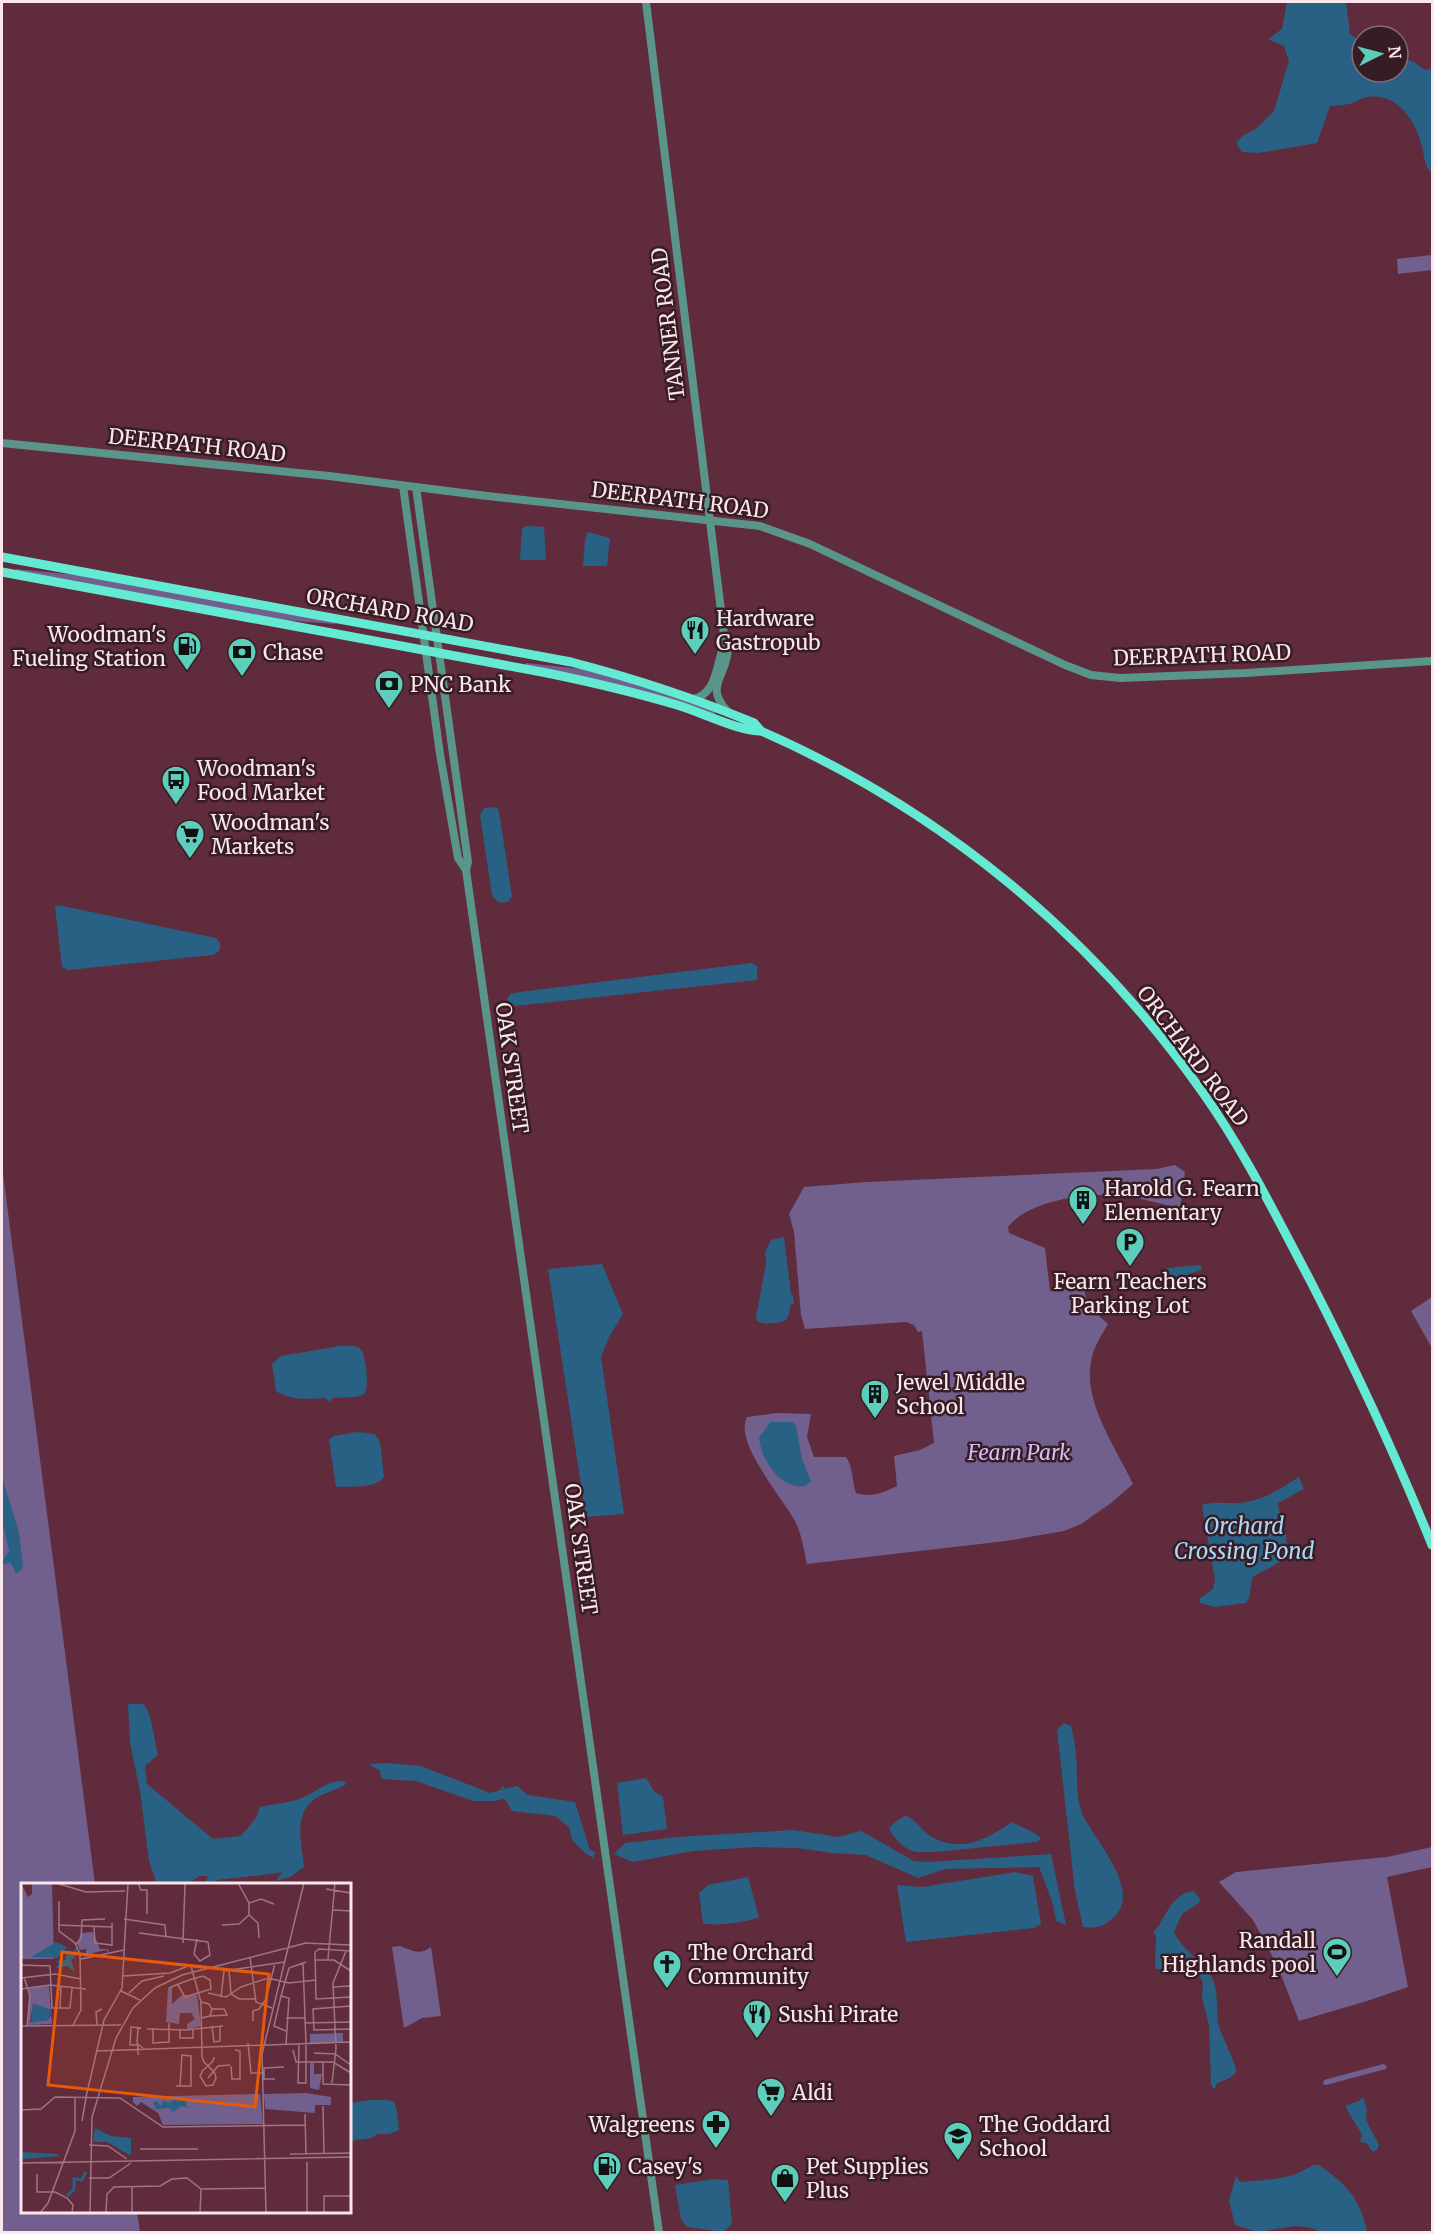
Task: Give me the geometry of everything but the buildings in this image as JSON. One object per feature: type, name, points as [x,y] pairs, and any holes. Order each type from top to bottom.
[{"type":"main road","name":"ORCHARD ROAD","points":[[2,557],[571,662],[638,680],[754,723],[761,731],[870,785],[922,817],[1028,897],[1104,970],[1154,1027],[1204,1094],[1257,1179],[1325,1310],[1374,1412],[1432,1545]]},
{"type":"main road","name":"ORCHARD ROAD","points":[[2,572],[426,650],[610,687],[679,705],[751,731],[761,731]]},
{"type":"street","name":"TANNER ROAD","points":[[646,2],[709,521],[728,653],[715,690],[716,698],[729,713]]},
{"type":"street","name":"DEERPATH ROAD","points":[[2,443],[760,526],[782,532],[1054,660],[1091,675],[1120,678],[1246,673],[1432,661]]},
{"type":"street","name":"OAK STREET","points":[[403,486],[440,754],[458,858],[466,870]]},
{"type":"street","name":"OAK STREET","points":[[416,487],[468,862],[466,870],[659,2232]]},
{"type":"street","name":"TANNER ROAD","points":[[693,699],[699,698],[711,689],[725,643]]},
{"type":"green space","points":[[1432,255],[1432,270],[1398,274],[1397,259]]},
{"type":"green space","points":[[16,569],[77,575],[336,622],[335,624],[281,620],[15,571]]},
{"type":"green space","points":[[526,663],[582,669],[625,680],[716,712],[715,714],[693,706],[526,665]]},
{"type":"green space","name":"Fearn Park","points":[[1175,1165],[1185,1172],[1180,1208],[1121,1196],[1092,1195],[1044,1204],[1030,1210],[1008,1227],[1009,1233],[1045,1248],[1050,1291],[1084,1288],[1087,1305],[1108,1324],[1092,1357],[1090,1377],[1092,1393],[1096,1409],[1133,1484],[1081,1524],[1064,1531],[1006,1541],[807,1564],[796,1523],[753,1456],[745,1428],[747,1417],[777,1413],[811,1414],[807,1437],[814,1457],[846,1457],[856,1493],[867,1495],[887,1491],[897,1486],[894,1456],[920,1450],[934,1443],[922,1331],[918,1332],[914,1325],[906,1322],[805,1329],[801,1315],[794,1232],[789,1214],[804,1187],[1157,1169]]},
{"type":"green space","points":[[2,1166],[95,1883],[21,1883],[21,2213],[137,2213],[140,2232],[2,2232]]},
{"type":"green space","points":[[1432,1297],[1432,1348],[1411,1311]]},
{"type":"green space","points":[[1432,1847],[1432,1867],[1387,1877],[1408,1987],[1299,2021],[1278,1967],[1253,1920],[1219,1882],[1236,1872],[1387,1857]]},
{"type":"green space","points":[[400,1946],[419,1952],[431,1947],[441,2016],[422,2018],[404,2028],[392,1947]]},
{"type":"green space","points":[[1383,2064],[1387,2066],[1386,2069],[1323,2084],[1324,2080]]},
{"type":"water","points":[[1287,2],[1346,2],[1350,34],[1350,84],[1410,84],[1410,61],[1425,70],[1432,69],[1432,173],[1427,167],[1418,134],[1408,116],[1395,103],[1377,97],[1366,97],[1350,104],[1330,106],[1317,143],[1258,153],[1242,152],[1236,143],[1244,135],[1257,128],[1274,111],[1289,61],[1284,46],[1268,39],[1282,29]]},
{"type":"water","points":[[526,526],[544,527],[546,560],[520,560],[522,529]]},
{"type":"water","points":[[588,532],[610,538],[607,566],[583,566],[585,540]]},
{"type":"water","points":[[484,808],[497,808],[499,812],[512,896],[509,901],[504,902],[497,901],[492,895],[480,815]]},
{"type":"water","points":[[58,905],[216,938],[220,943],[220,950],[213,955],[68,970],[62,967],[55,907]]},
{"type":"water","points":[[752,963],[757,966],[757,980],[515,1006],[508,1004],[507,1000],[510,994],[520,992]]},
{"type":"water","points":[[784,1237],[794,1304],[790,1305],[786,1320],[766,1324],[757,1321],[756,1317],[766,1264],[765,1252],[771,1240]]},
{"type":"water","points":[[602,1264],[623,1314],[609,1337],[601,1357],[624,1514],[586,1517],[548,1269]]},
{"type":"water","points":[[1201,1265],[1202,1269],[1177,1279],[1165,1277],[1167,1268]]},
{"type":"water","points":[[340,1346],[355,1346],[362,1351],[365,1359],[367,1385],[365,1393],[354,1397],[332,1398],[330,1403],[326,1398],[294,1398],[276,1391],[272,1364],[281,1356]]},
{"type":"water","points":[[770,1422],[793,1422],[796,1426],[802,1459],[811,1481],[805,1486],[788,1483],[773,1471],[768,1463],[759,1438]]},
{"type":"water","points":[[357,1432],[375,1434],[380,1442],[384,1477],[369,1485],[336,1487],[329,1439]]},
{"type":"water","points":[[2,1477],[19,1532],[23,1568],[16,1574],[11,1563],[2,1564],[9,1551],[2,1521]]},
{"type":"water","name":"Orchard Crossing Pond","points":[[1299,1477],[1304,1489],[1278,1503],[1287,1542],[1283,1557],[1278,1563],[1252,1578],[1246,1603],[1215,1607],[1200,1603],[1199,1599],[1213,1589],[1215,1580],[1202,1505],[1256,1500]]},
{"type":"water","points":[[128,1704],[144,1704],[150,1716],[158,1755],[145,1766],[147,1784],[213,1839],[241,1836],[256,1818],[260,1807],[297,1800],[323,1786],[340,1781],[346,1782],[345,1785],[316,1798],[304,1812],[300,1830],[304,1867],[290,1877],[276,1881],[282,1872],[210,1883],[205,1883],[208,1876],[200,1876],[189,1883],[157,1883],[149,1861],[140,1791],[130,1743]]},
{"type":"water","points":[[1064,1723],[1071,1726],[1073,1736],[1078,1798],[1082,1813],[1114,1866],[1123,1895],[1121,1908],[1102,1926],[1083,1927],[1075,1891],[1057,1730]]},
{"type":"water","points":[[369,1764],[421,1766],[490,1793],[517,1786],[528,1795],[575,1802],[590,1850],[595,1852],[593,1858],[572,1840],[569,1827],[555,1816],[512,1811],[504,1798],[496,1801],[473,1801],[416,1781],[382,1779],[380,1771]]},
{"type":"water","points":[[646,1778],[654,1791],[663,1797],[667,1829],[623,1835],[617,1783]]},
{"type":"water","points":[[905,1816],[937,1840],[948,1843],[970,1843],[981,1840],[1012,1822],[1038,1835],[1041,1839],[1037,1842],[916,1852],[900,1843],[889,1828]]},
{"type":"water","points":[[793,1830],[838,1837],[861,1831],[914,1861],[1051,1854],[1066,1925],[1057,1921],[1039,1867],[945,1869],[918,1878],[866,1855],[797,1848],[756,1847],[693,1851],[633,1862],[614,1854],[625,1843],[678,1837]]},
{"type":"water","points":[[1015,1872],[1033,1876],[1041,1924],[1034,1928],[906,1942],[897,1885],[923,1887]]},
{"type":"water","points":[[748,1877],[759,1917],[731,1923],[703,1923],[699,1893],[708,1885]]},
{"type":"water","points":[[1193,1891],[1200,1898],[1199,1903],[1182,1914],[1174,1932],[1182,1945],[1212,1978],[1216,1994],[1218,2023],[1236,2071],[1231,2077],[1217,2083],[1214,2090],[1211,2084],[1209,2025],[1202,1997],[1203,1983],[1198,1972],[1188,1966],[1178,1964],[1169,1969],[1155,1969],[1156,1935],[1153,1933],[1173,1902],[1185,1893]]},
{"type":"water","points":[[1363,2097],[1367,2109],[1366,2120],[1379,2145],[1373,2152],[1366,2143],[1360,2142],[1362,2135],[1345,2106]]},
{"type":"water","points":[[371,2100],[394,2102],[399,2130],[389,2134],[377,2134],[372,2138],[351,2141],[351,2103]]},
{"type":"water","points":[[1313,2165],[1319,2165],[1329,2172],[1351,2193],[1360,2210],[1367,2232],[1320,2232],[1312,2228],[1295,2226],[1258,2232],[1235,2225],[1229,2200],[1236,2176],[1240,2182],[1278,2178],[1295,2174]]},
{"type":"water","points":[[714,2179],[728,2180],[732,2224],[723,2232],[687,2227],[681,2219],[675,2185]]},
{"type":"waterway","points":[[499,1792],[503,1787],[505,1790]]},
{"type":"waterway","points":[[972,1867],[1001,1866]]},
{"type":"waterway","points":[[1054,1907],[1057,1921]]},
{"type":"place","name":"Hardware Gastropub","points":[[695,656]]},
{"type":"place","name":"Woodman's Fueling Station","points":[[187,672]]},
{"type":"place","name":"Chase","points":[[242,678]]},
{"type":"place","name":"PNC Bank","points":[[389,710]]},
{"type":"place","name":"Woodman's Food Market","points":[[176,806]]},
{"type":"place","name":"Woodman's Markets","points":[[190,860]]},
{"type":"place","name":"Harold G. Fearn Elementary","points":[[1083,1226]]},
{"type":"place","name":"Fearn Teachers Parking Lot","points":[[1130,1268]]},
{"type":"place","name":"Jewel Middle School","points":[[875,1420]]},
{"type":"place","name":"Randall Highlands pool","points":[[1337,1978]]},
{"type":"place","name":"The Orchard Community","points":[[667,1990]]},
{"type":"place","name":"Sushi Pirate","points":[[757,2040]]},
{"type":"place","name":"Aldi","points":[[771,2118]]},
{"type":"place","name":"Walgreens","points":[[716,2150]]},
{"type":"place","name":"The Goddard School","points":[[958,2162]]},
{"type":"place","name":"Casey's","points":[[607,2192]]},
{"type":"place","name":"Pet Supplies Plus","points":[[785,2204]]}]
